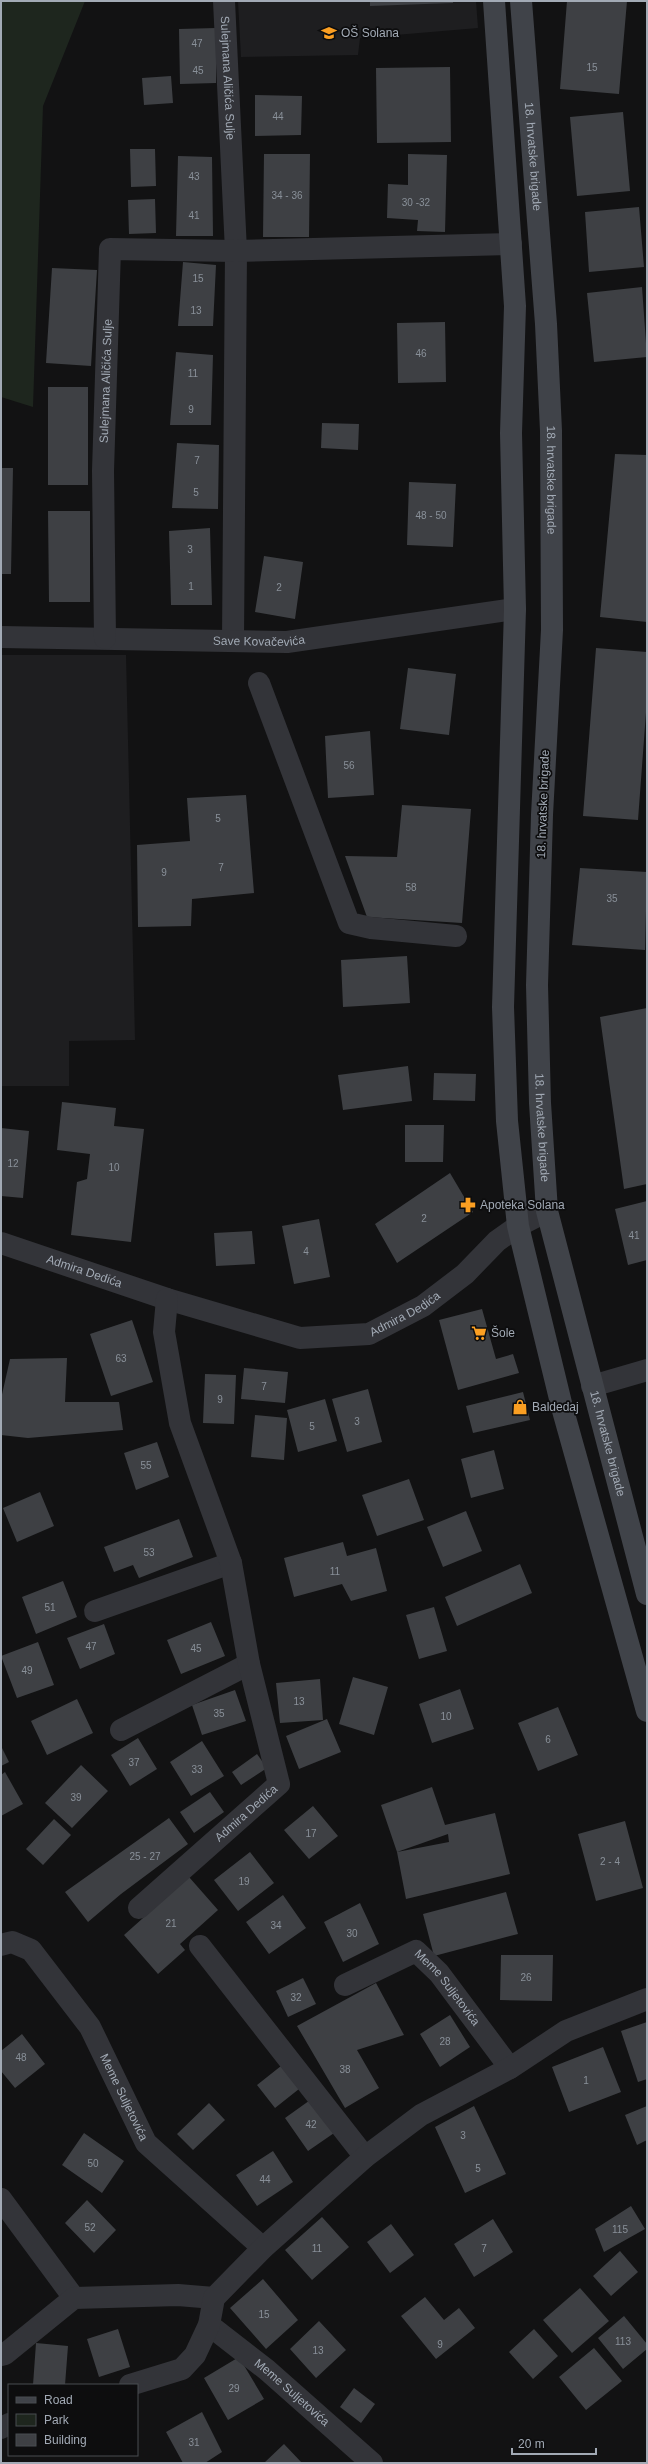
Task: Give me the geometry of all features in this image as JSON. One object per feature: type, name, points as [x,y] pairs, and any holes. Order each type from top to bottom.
[{"type":"main road","points":[[494,1],[515,306],[511,433],[515,609],[503,1007],[508,1121],[518,1226],[562,1407],[647,1711]]},
{"type":"main road","name":"18. hrvatske brigade","points":[[521,1],[546,324],[551,431],[552,630],[542,815],[537,985],[540,1103],[547,1211],[647,1594]]},
{"type":"street","name":"Sulejmana Aličića Sulje","points":[[224,1],[236,251],[233,640]]},
{"type":"street","points":[[236,251],[511,244]]},
{"type":"street","name":"Sulejmana Aličića Sulje","points":[[105,638],[103,471],[110,250],[236,251]]},
{"type":"street","name":"Save Kovačevića","points":[[1,637],[287,642],[515,609]]},
{"type":"street","points":[[259,683],[349,923],[371,928],[456,936]]},
{"type":"street","name":"Admira Dedića","points":[[1,1243],[167,1299],[300,1338],[369,1334],[423,1306],[465,1274],[497,1240],[518,1226],[547,1211]]},
{"type":"street","name":"Admira Dedića","points":[[139,1908],[279,1784],[249,1664],[231,1564],[180,1423],[164,1332],[167,1299]]},
{"type":"street","name":"18. hrvatske brigade","points":[[592,1386],[647,1370]]},
{"type":"street","points":[[95,1611],[231,1564]]},
{"type":"street","points":[[121,1730],[249,1664]]},
{"type":"street","name":"Meme Suljetovića","points":[[1,1945],[12,1942],[31,1950],[90,2027],[146,2143],[263,2248]]},
{"type":"street","points":[[200,1946],[365,2157]]},
{"type":"street","name":"Meme Suljetovića","points":[[345,1984],[416,1951],[438,1973],[510,2068]]},
{"type":"street","points":[[133,2384],[182,2369],[195,2355],[209,2325],[214,2298],[263,2248],[365,2157],[421,2115],[510,2068],[566,2031],[647,1999]]},
{"type":"street","points":[[1,2199],[74,2298]]},
{"type":"street","points":[[1,2355],[5,2354],[74,2298],[178,2295],[214,2298]]},
{"type":"street","name":"Meme Suljetovića","points":[[209,2325],[291,2391],[372,2463]]},
{"type":"shaded area","name":"OŠ Solana","points":[[238,1],[476,1],[478,28],[360,38],[358,55],[241,57]]},
{"type":"shaded area","points":[[1,655],[126,655],[135,1040],[69,1041],[69,1086],[1,1086]]},
{"type":"green space","points":[[1,1],[85,1],[43,106],[33,407],[1,397]]},
{"type":"building","points":[[370,1],[453,1],[453,3],[370,6]]},
{"type":"building","points":[[567,1],[627,1],[619,94],[560,89]]},
{"type":"building","points":[[216,28],[216,83],[180,84],[179,29]]},
{"type":"building","points":[[450,67],[451,142],[377,143],[376,68]]},
{"type":"building","points":[[171,76],[173,103],[144,105],[142,78]]},
{"type":"building","points":[[255,95],[302,96],[301,135],[255,136]]},
{"type":"building","points":[[623,112],[630,191],[577,196],[570,117]]},
{"type":"building","points":[[130,149],[155,149],[156,186],[131,187]]},
{"type":"building","points":[[264,154],[310,154],[309,237],[263,237]]},
{"type":"building","points":[[408,154],[447,155],[445,232],[417,231],[418,220],[387,218],[388,184],[408,185]]},
{"type":"building","points":[[178,156],[212,157],[213,236],[176,236]]},
{"type":"building","points":[[155,199],[156,233],[129,234],[128,200]]},
{"type":"building","points":[[639,207],[644,267],[589,272],[585,212]]},
{"type":"building","points":[[183,262],[216,265],[213,326],[178,326]]},
{"type":"building","points":[[52,268],[97,270],[91,366],[46,363]]},
{"type":"building","points":[[642,287],[647,357],[594,362],[587,293]]},
{"type":"building","points":[[445,322],[446,382],[398,383],[397,323]]},
{"type":"building","points":[[176,352],[213,355],[211,425],[170,425]]},
{"type":"building","points":[[48,387],[88,387],[88,485],[48,485]]},
{"type":"building","points":[[322,423],[359,424],[358,450],[321,448]]},
{"type":"building","points":[[177,443],[219,445],[218,509],[172,508]]},
{"type":"building","points":[[615,454],[647,455],[647,622],[600,617]]},
{"type":"building","points":[[1,468],[13,468],[11,574],[1,574]]},
{"type":"building","points":[[409,482],[456,484],[453,547],[407,545]]},
{"type":"building","points":[[48,511],[90,511],[90,602],[49,602]]},
{"type":"building","points":[[210,528],[212,605],[171,605],[169,531]]},
{"type":"building","points":[[264,556],[303,562],[295,619],[255,612]]},
{"type":"building","points":[[596,648],[647,652],[647,699],[638,820],[583,816]]},
{"type":"building","points":[[408,668],[456,674],[449,735],[400,729]]},
{"type":"building","points":[[370,731],[374,795],[328,798],[325,736]]},
{"type":"building","points":[[246,795],[254,893],[192,899],[191,926],[138,927],[137,845],[190,841],[187,798]]},
{"type":"building","points":[[402,805],[471,809],[462,923],[367,917],[345,856],[397,857]]},
{"type":"building","points":[[580,868],[647,872],[645,950],[572,945]]},
{"type":"building","points":[[407,956],[410,1003],[343,1007],[341,960]]},
{"type":"building","points":[[647,1008],[647,1184],[624,1189],[600,1017]]},
{"type":"building","points":[[408,1066],[412,1101],[343,1110],[338,1075]]},
{"type":"building","points":[[434,1073],[476,1074],[475,1101],[433,1100]]},
{"type":"building","points":[[62,1102],[116,1108],[114,1126],[144,1129],[131,1242],[71,1235],[77,1182],[87,1179],[90,1154],[57,1150]]},
{"type":"building","points":[[405,1125],[444,1125],[443,1162],[405,1162]]},
{"type":"building","points":[[1,1128],[29,1131],[23,1198],[1,1196]]},
{"type":"building","points":[[450,1173],[473,1212],[397,1263],[375,1224]]},
{"type":"building","points":[[647,1201],[647,1260],[628,1265],[615,1209]]},
{"type":"building","points":[[319,1219],[330,1277],[294,1284],[282,1226]]},
{"type":"building","points":[[252,1231],[255,1264],[216,1266],[214,1233]]},
{"type":"building","points":[[482,1309],[496,1359],[513,1354],[519,1373],[458,1390],[439,1320]]},
{"type":"building","points":[[132,1320],[153,1382],[111,1396],[90,1334]]},
{"type":"building","points":[[67,1358],[65,1402],[119,1402],[123,1430],[28,1438],[1,1435],[1,1399],[10,1359]]},
{"type":"building","points":[[244,1368],[288,1372],[285,1403],[241,1399]]},
{"type":"building","points":[[205,1374],[236,1375],[234,1424],[203,1423]]},
{"type":"building","points":[[368,1389],[382,1442],[347,1452],[332,1399]]},
{"type":"building","points":[[523,1392],[530,1420],[473,1433],[466,1406]]},
{"type":"building","points":[[325,1399],[337,1441],[298,1452],[287,1410]]},
{"type":"building","points":[[255,1415],[287,1418],[284,1460],[251,1457]]},
{"type":"building","points":[[157,1442],[169,1477],[136,1490],[124,1453]]},
{"type":"building","points":[[494,1450],[504,1489],[471,1498],[461,1459]]},
{"type":"building","points":[[409,1479],[424,1520],[377,1536],[362,1495]]},
{"type":"building","points":[[40,1492],[54,1526],[17,1542],[3,1508]]},
{"type":"building","points":[[466,1511],[482,1551],[443,1567],[427,1527]]},
{"type":"building","points":[[179,1519],[193,1557],[139,1578],[133,1565],[114,1572],[104,1547]]},
{"type":"building","points":[[343,1542],[347,1556],[376,1548],[387,1591],[351,1601],[342,1584],[294,1597],[284,1558]]},
{"type":"building","points":[[520,1564],[532,1593],[457,1626],[445,1597]]},
{"type":"building","points":[[63,1581],[77,1617],[36,1634],[22,1597]]},
{"type":"building","points":[[434,1607],[447,1651],[419,1659],[406,1615]]},
{"type":"building","points":[[211,1622],[225,1656],[181,1674],[167,1640]]},
{"type":"building","points":[[104,1624],[115,1654],[80,1669],[67,1638]]},
{"type":"building","points":[[38,1642],[54,1685],[17,1698],[1,1656]]},
{"type":"building","points":[[353,1677],[388,1687],[374,1735],[339,1724]]},
{"type":"building","points":[[320,1679],[323,1720],[280,1723],[276,1683]]},
{"type":"building","points":[[460,1689],[474,1729],[432,1743],[419,1704]]},
{"type":"building","points":[[235,1690],[246,1721],[202,1735],[192,1705]]},
{"type":"building","points":[[77,1699],[93,1733],[47,1755],[31,1721]]},
{"type":"building","points":[[558,1707],[578,1755],[538,1771],[518,1723]]},
{"type":"building","points":[[327,1719],[341,1752],[299,1769],[286,1736]]},
{"type":"building","points":[[138,1738],[157,1769],[130,1786],[111,1755]]},
{"type":"building","points":[[202,1741],[224,1776],[191,1796],[170,1762]]},
{"type":"building","points":[[1,1746],[9,1762],[1,1766]]},
{"type":"building","points":[[257,1754],[267,1768],[241,1785],[232,1772]]},
{"type":"building","points":[[81,1765],[108,1791],[72,1828],[45,1803]]},
{"type":"building","points":[[5,1772],[23,1804],[1,1816],[1,1775]]},
{"type":"building","points":[[432,1787],[445,1825],[495,1813],[510,1874],[406,1899],[397,1852],[381,1805]],"holes":[[[448,1834],[449,1842],[397,1852]]]},
{"type":"building","points":[[210,1792],[224,1812],[194,1833],[180,1812]]},
{"type":"building","points":[[313,1806],[338,1836],[309,1859],[284,1830]]},
{"type":"building","points":[[169,1818],[188,1844],[121,1894],[88,1922],[65,1892]]},
{"type":"building","points":[[54,1819],[71,1835],[43,1865],[26,1849]]},
{"type":"building","points":[[625,1821],[643,1888],[596,1901],[578,1834]]},
{"type":"building","points":[[250,1852],[274,1883],[238,1911],[214,1880]]},
{"type":"building","points":[[189,1877],[218,1910],[180,1944],[185,1950],[158,1974],[124,1935]]},
{"type":"building","points":[[506,1892],[518,1934],[434,1956],[423,1914]]},
{"type":"building","points":[[283,1895],[306,1928],[269,1954],[246,1922]]},
{"type":"building","points":[[360,1903],[379,1944],[343,1962],[324,1922]]},
{"type":"building","points":[[501,1955],[553,1955],[552,2001],[500,2000]]},
{"type":"building","points":[[303,1978],[316,2004],[288,2017],[276,1991]]},
{"type":"building","points":[[376,1983],[404,2035],[357,2050],[379,2088],[345,2108],[297,2026]]},
{"type":"building","points":[[450,2015],[470,2047],[440,2067],[420,2034]]},
{"type":"building","points":[[647,2022],[647,2079],[638,2082],[621,2031]]},
{"type":"building","points":[[22,2034],[45,2064],[15,2088],[1,2071],[1,2051]]},
{"type":"building","points":[[603,2047],[621,2092],[569,2112],[552,2067]]},
{"type":"building","points":[[281,2066],[299,2089],[275,2108],[257,2085]]},
{"type":"building","points":[[313,2098],[337,2131],[308,2151],[285,2118]]},
{"type":"building","points":[[209,2103],[225,2120],[193,2150],[177,2134]]},
{"type":"building","points":[[474,2106],[506,2174],[465,2193],[435,2127]]},
{"type":"building","points":[[647,2106],[647,2140],[637,2145],[625,2115]]},
{"type":"building","points":[[84,2133],[124,2161],[102,2193],[62,2165]]},
{"type":"building","points":[[273,2151],[293,2182],[257,2206],[236,2175]]},
{"type":"building","points":[[87,2200],[116,2230],[94,2253],[65,2223]]},
{"type":"building","points":[[631,2206],[645,2229],[604,2252],[595,2229]]},
{"type":"building","points":[[322,2217],[349,2247],[312,2280],[285,2250]]},
{"type":"building","points":[[493,2219],[513,2252],[474,2277],[454,2244]]},
{"type":"building","points":[[391,2224],[414,2255],[390,2273],[367,2242]]},
{"type":"building","points":[[620,2251],[638,2272],[611,2296],[593,2276]]},
{"type":"building","points":[[263,2279],[298,2320],[266,2349],[230,2308]]},
{"type":"building","points":[[580,2288],[609,2321],[572,2353],[543,2320]]},
{"type":"building","points":[[425,2297],[444,2320],[459,2308],[475,2328],[436,2359],[401,2316]]},
{"type":"building","points":[[624,2316],[647,2344],[647,2349],[623,2369],[598,2338]]},
{"type":"building","points":[[319,2321],[346,2350],[316,2378],[290,2349]]},
{"type":"building","points":[[118,2329],[130,2367],[99,2377],[87,2339]]},
{"type":"building","points":[[534,2329],[558,2356],[533,2379],[509,2352]]},
{"type":"building","points":[[36,2343],[68,2346],[65,2384],[33,2384]]},
{"type":"building","points":[[594,2348],[622,2381],[586,2410],[559,2377]]},
{"type":"building","points":[[239,2357],[264,2399],[228,2420],[204,2378]]},
{"type":"building","points":[[354,2388],[375,2404],[361,2423],[340,2407]]},
{"type":"building","points":[[202,2412],[222,2452],[205,2463],[183,2463],[166,2432]]},
{"type":"building","points":[[284,2444],[302,2463],[264,2463]]},
{"type":"place","name":"OŠ Solana","points":[[329,33]]},
{"type":"place","name":"Apoteka Solana","points":[[468,1205]]},
{"type":"place","name":"Šole","points":[[479,1333]]},
{"type":"place","name":"Baldedaj","points":[[520,1407]]}]
